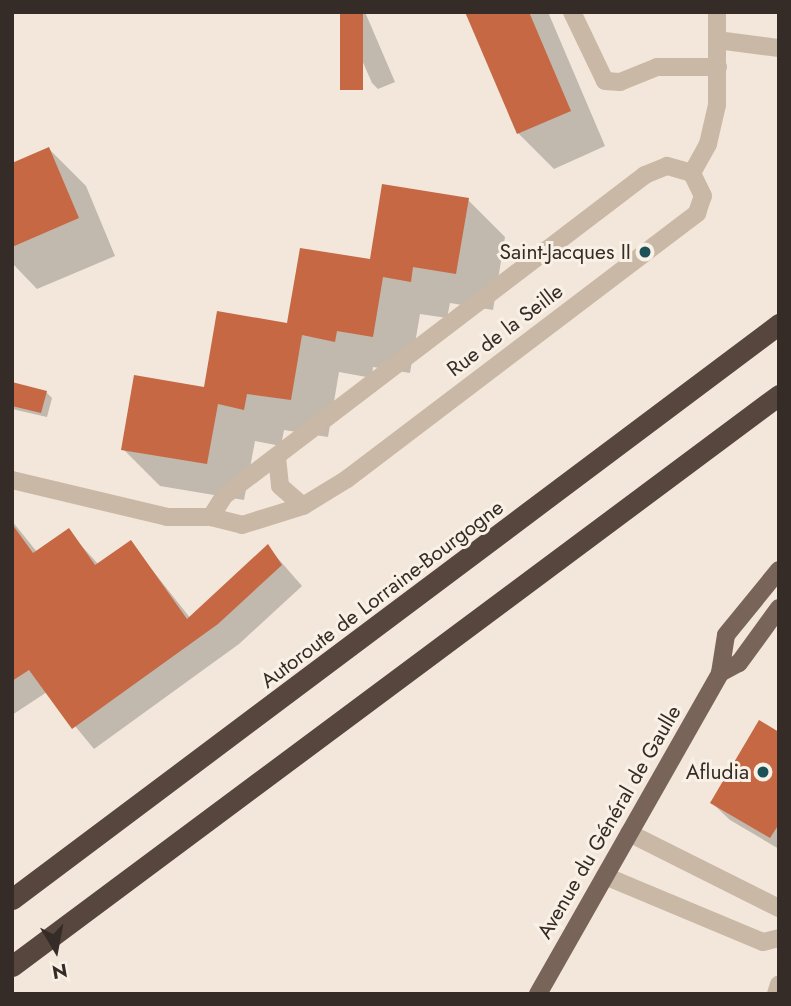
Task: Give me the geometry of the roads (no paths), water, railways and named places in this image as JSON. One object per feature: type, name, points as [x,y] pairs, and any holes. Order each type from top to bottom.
[{"type":"highway","name":"Autoroute de Lorraine-Bourgogne","points":[[12,899],[779,324]]},
{"type":"highway","points":[[12,966],[779,395]]},
{"type":"main road","name":"Avenue du Général de Gaulle","points":[[538,994],[720,673],[726,635],[779,570]]},
{"type":"main road","name":"Avenue du Général de Gaulle","points":[[720,673],[738,663],[779,608]]},
{"type":"street","points":[[572,12],[605,81],[620,82],[657,67],[718,67]]},
{"type":"street","points":[[692,173],[713,126],[718,67],[717,12]]},
{"type":"street","points":[[717,40],[779,48]]},
{"type":"street","name":"Rue de la Seille","points":[[12,480],[167,517],[211,517],[242,525],[303,506],[347,479],[697,213],[704,197],[692,173],[667,166],[645,175],[224,496],[211,517]]},
{"type":"street","points":[[277,457],[280,486],[303,506]]},
{"type":"street","points":[[629,833],[779,908]]},
{"type":"street","points":[[605,876],[763,942],[779,938]]},
{"type":"street","points":[[776,994],[779,984]]},
{"type":"place","name":"Saint-Jacques II","points":[[645,252]]},
{"type":"place","name":"Afludia","points":[[763,772]]}]
